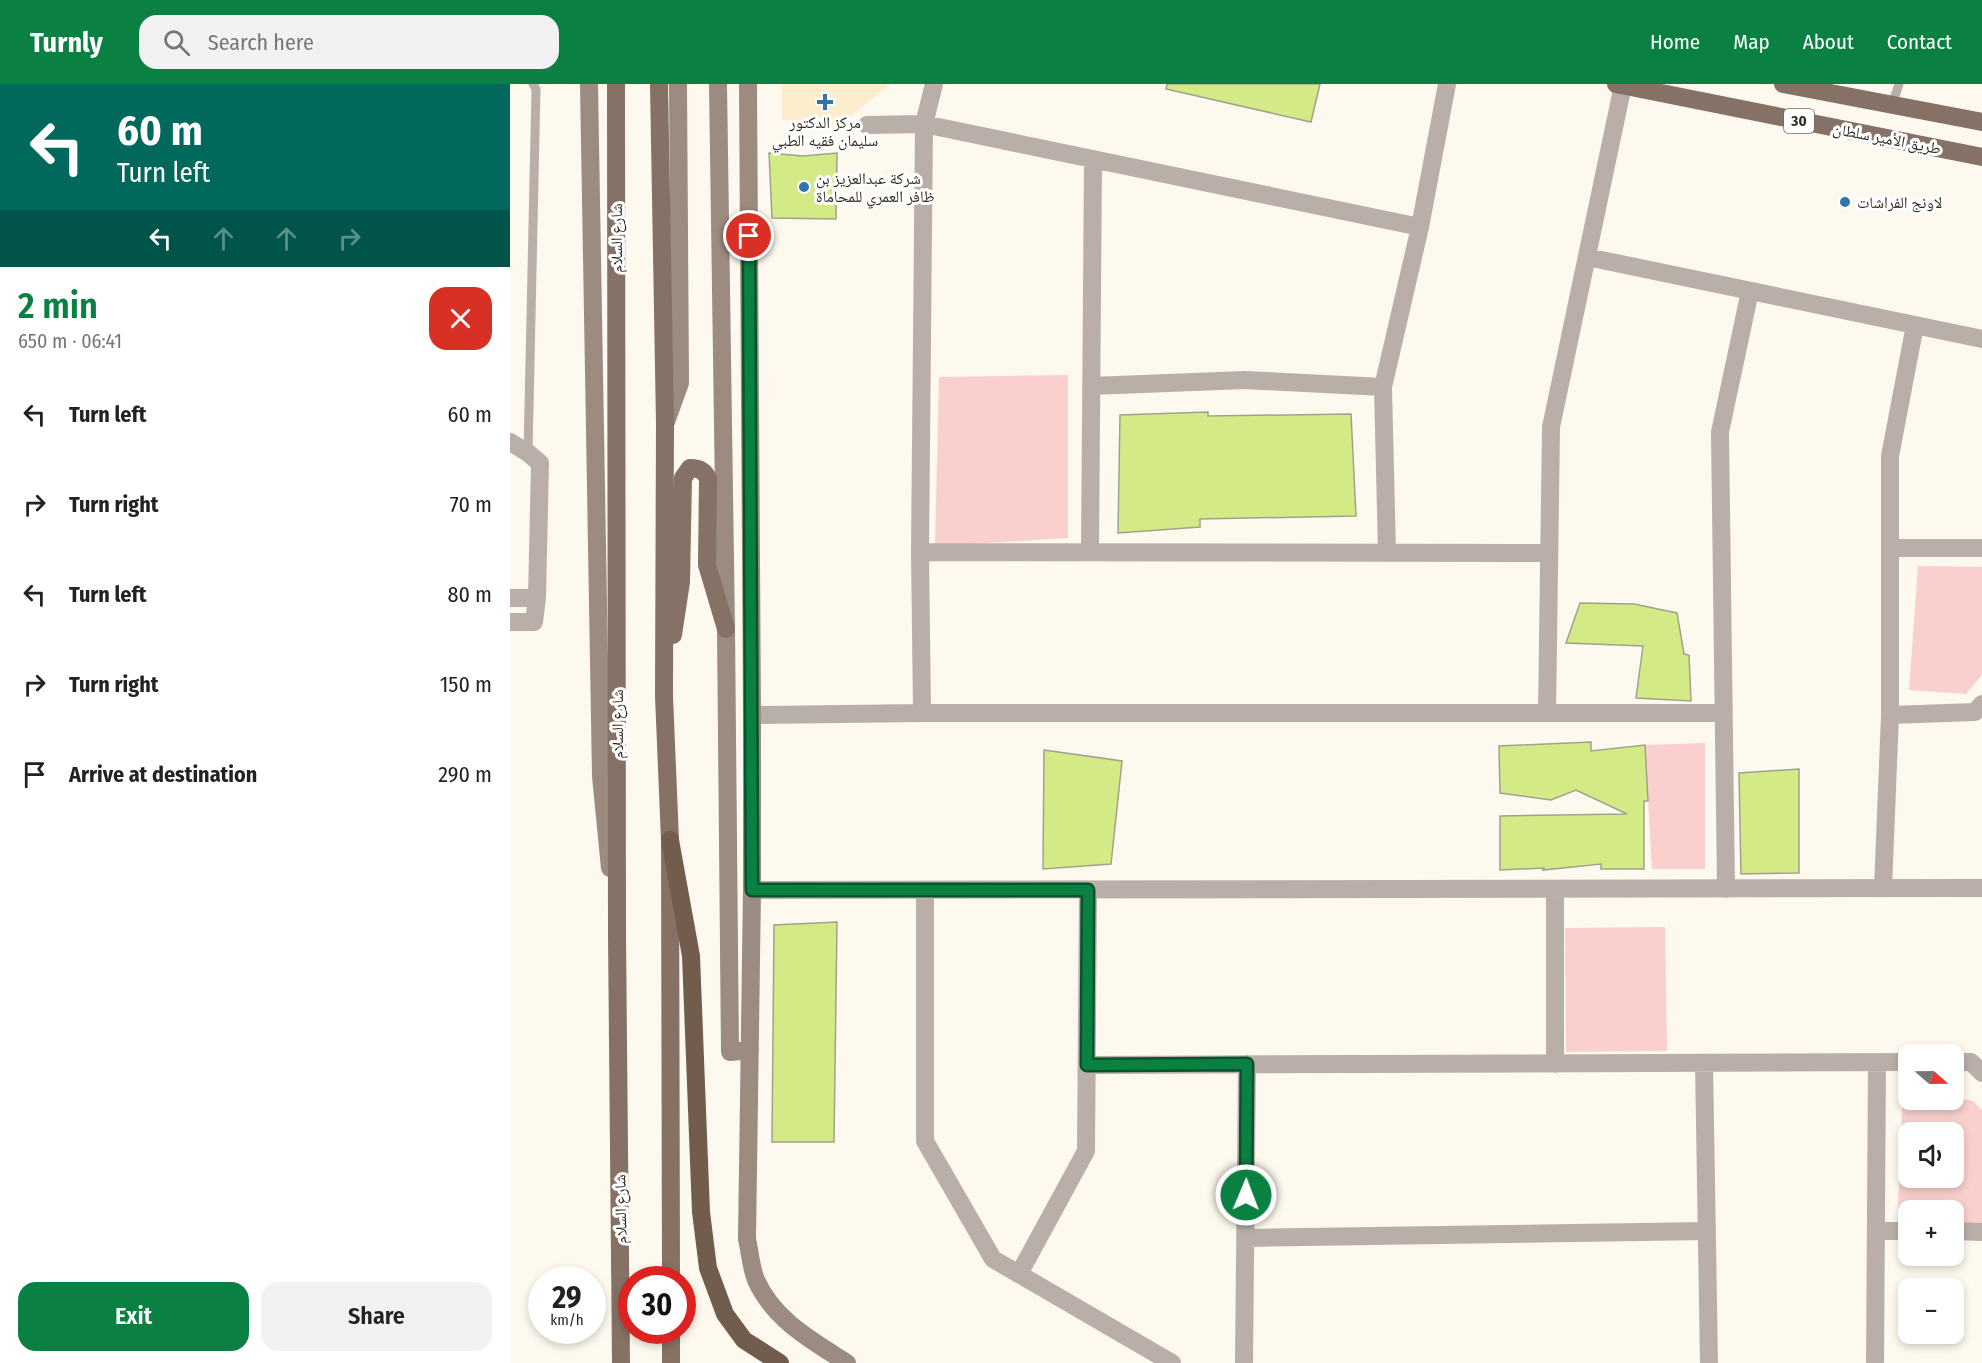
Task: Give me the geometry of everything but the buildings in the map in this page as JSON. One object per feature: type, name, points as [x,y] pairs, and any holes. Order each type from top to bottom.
[{"type":"highway","points":[[670,840],[691,956],[701,1212],[708,1268],[725,1314],[744,1340],[780,1363]]},
{"type":"main road","points":[[589,84],[601,776],[617,934]]},
{"type":"main road","name":"شارع السلام","points":[[616,84],[617,934],[621,1363]]},
{"type":"main road","points":[[659,84],[665,424],[664,696],[670,840],[671,1266]]},
{"type":"main road","points":[[665,424],[680,383],[678,84]]},
{"type":"main road","points":[[718,84],[730,1052],[750,1050]]},
{"type":"main road","points":[[748,84],[752,890],[747,1239],[755,1278],[769,1304],[792,1328],[847,1363]]},
{"type":"main road","name":"طريق الأمير سلطان","points":[[1783,84],[1840,89],[1892,105],[1982,122]]},
{"type":"main road","name":"طريق الأمير سلطان","points":[[1619,85],[1982,157]]},
{"type":"main road","points":[[664,696],[681,582],[683,478],[690,468],[697,468],[706,473],[708,479],[707,565],[726,629]]},
{"type":"main road","points":[[671,1344],[671,1363]]},
{"type":"street","points":[[922,713],[920,552],[924,124],[934,84]]},
{"type":"street","points":[[1387,553],[1383,387],[1420,227],[1447,84]]},
{"type":"street","points":[[1547,713],[1551,427],[1587,257],[1619,85]]},
{"type":"street","points":[[867,125],[924,124],[1420,227]]},
{"type":"street","points":[[1090,552],[1093,159]]},
{"type":"street","points":[[1587,257],[1982,339]]},
{"type":"street","points":[[1726,889],[1720,432],[1750,291]]},
{"type":"street","points":[[1884,888],[1890,715],[1890,456],[1915,325]]},
{"type":"street","points":[[1091,386],[1245,380],[1383,387]]},
{"type":"street","points":[[510,442],[540,463],[537,598],[534,622],[510,622]]},
{"type":"street","points":[[1890,549],[1982,548]]},
{"type":"street","points":[[920,552],[1550,553]]},
{"type":"street","points":[[510,598],[537,598]]},
{"type":"street","points":[[1890,715],[1975,712],[1982,704]]},
{"type":"street","points":[[752,716],[922,713],[1723,713]]},
{"type":"street","points":[[752,890],[1982,888]]},
{"type":"street","points":[[1555,889],[1555,1064]]},
{"type":"street","points":[[925,890],[926,1141],[993,1259],[1172,1363]]},
{"type":"street","points":[[1019,1274],[1086,1151],[1088,890]]},
{"type":"street","points":[[1875,1363],[1877,1062]]},
{"type":"street","points":[[1087,1065],[1898,1062]]},
{"type":"street","points":[[1964,1062],[1971,1062],[1982,1073]]},
{"type":"street","points":[[1704,1063],[1709,1363]]},
{"type":"street","points":[[1244,1363],[1247,1064]]},
{"type":"street","points":[[1245,1238],[1707,1231]]},
{"type":"street","points":[[1876,1231],[1898,1231]]},
{"type":"street","points":[[1964,1231],[1982,1232]]},
{"type":"lane","points":[[528,453],[536,89],[533,84]]},
{"type":"lane","points":[[1892,105],[1899,84]]},
{"type":"shaded area","name":"مركز الدكتور سليمان فقيه الطبي","points":[[782,84],[891,84],[840,124],[782,120]]},
{"type":"shaded area","points":[[1068,375],[1068,538],[935,546],[939,377]]},
{"type":"shaded area","points":[[1918,566],[1982,567],[1982,675],[1966,694],[1909,690]]},
{"type":"shaded area","points":[[1705,743],[1705,869],[1652,869],[1645,745]]},
{"type":"shaded area","points":[[1665,927],[1667,1051],[1566,1052],[1565,928]]},
{"type":"shaded area","points":[[1964,1099],[1973,1101],[1982,1110],[1982,1226],[1964,1227],[1964,1200],[1898,1200],[1899,1188],[1964,1188],[1964,1122],[1902,1122],[1902,1110],[1964,1110]]},
{"type":"place","name":"مركز الدكتور سليمان فقيه الطبي","points":[[825,102]]},
{"type":"place","name":"شركة عبدالعزيز بن ظافر العمري للمحاماة","points":[[804,187]]},
{"type":"place","name":"لاونج الفراشات","points":[[1845,202]]},
{"type":"route","points":[[749,236],[752,890],[1088,890],[1087,1065],[1247,1064],[1246,1195]]}]
